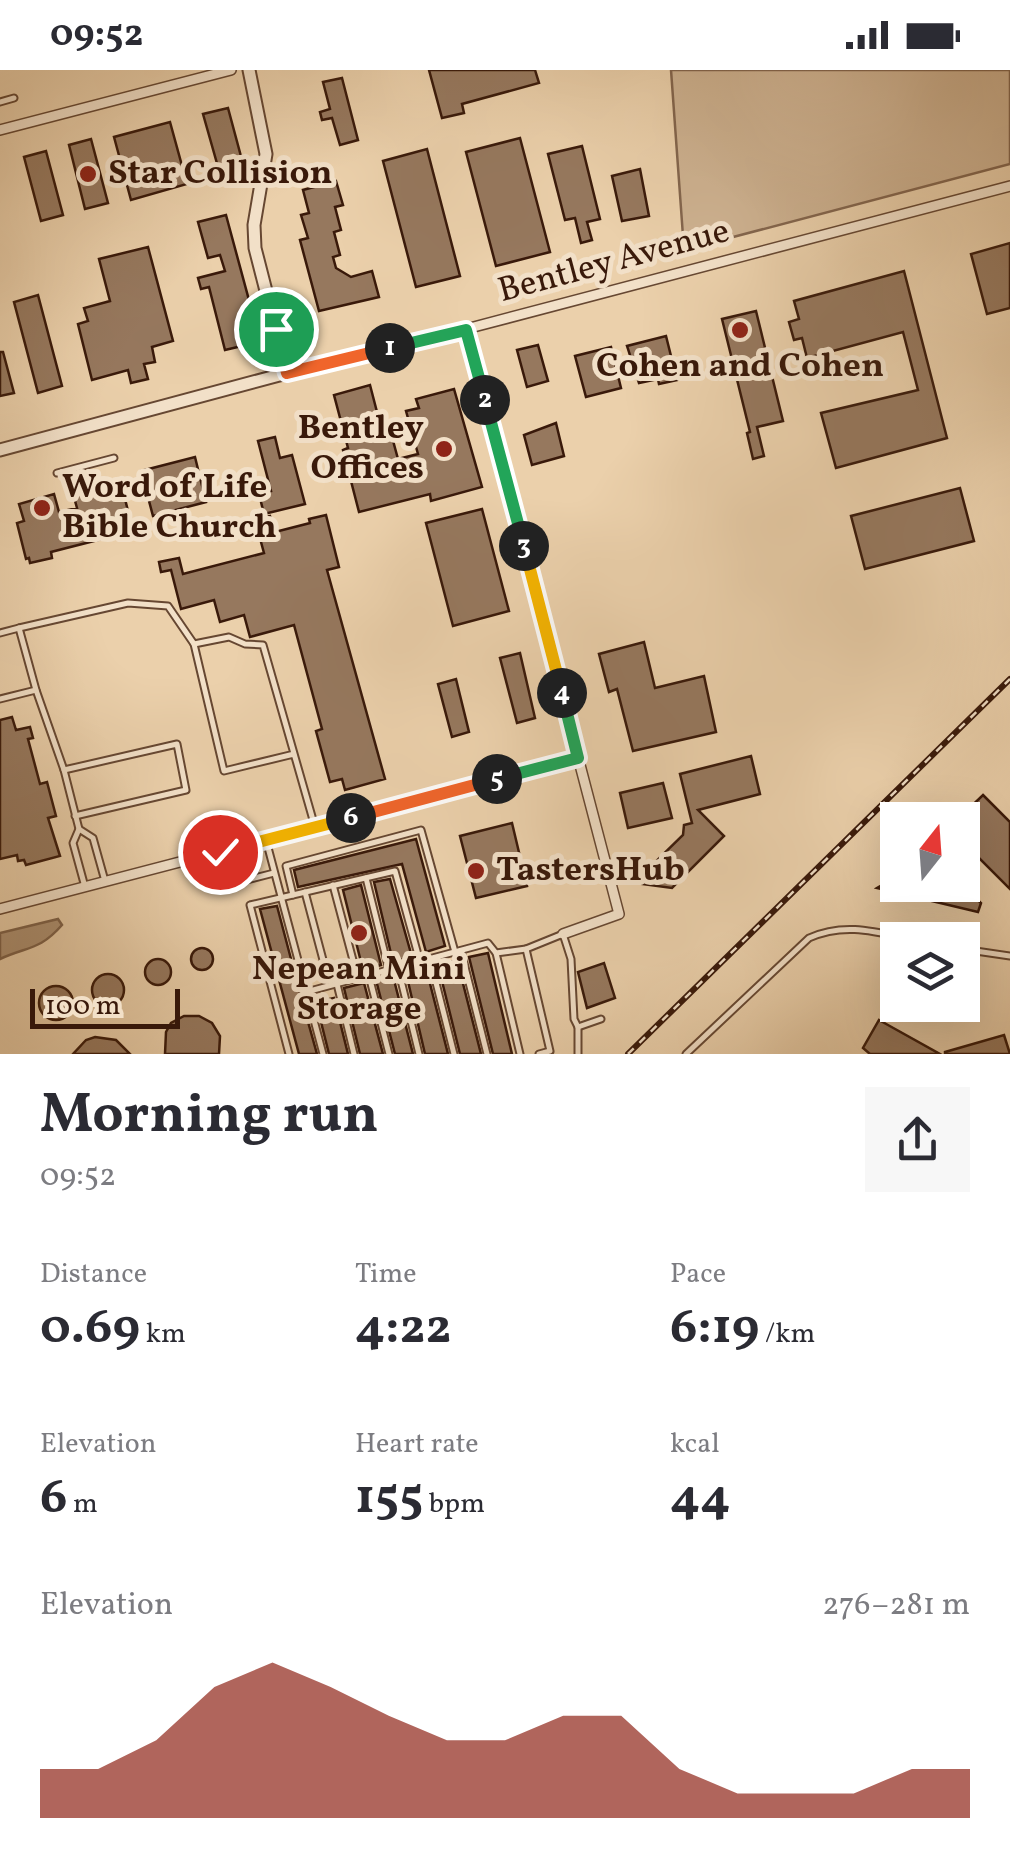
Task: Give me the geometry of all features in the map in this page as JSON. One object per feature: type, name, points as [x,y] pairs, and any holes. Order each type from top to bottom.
[{"type":"street","points":[[0,130],[231,70]]},
{"type":"street","points":[[249,70],[266,154],[254,225],[255,248],[287,373]]},
{"type":"street","name":"Bentley Avenue","points":[[0,450],[1010,186]]},
{"type":"street","points":[[466,330],[619,914],[562,934]]},
{"type":"street","points":[[0,910],[578,758]]},
{"type":"lane","points":[[0,102],[14,98]]},
{"type":"lane","points":[[57,473],[114,458]]},
{"type":"lane","points":[[0,634],[128,603],[168,606],[194,644],[224,772],[294,754]]},
{"type":"lane","points":[[19,628],[75,816],[80,829],[93,838],[106,882]]},
{"type":"lane","points":[[194,644],[229,637],[263,646],[315,827]]},
{"type":"lane","points":[[0,699],[36,690]]},
{"type":"lane","points":[[64,770],[177,744],[186,790],[75,816]]},
{"type":"lane","points":[[80,829],[73,843],[85,887]]},
{"type":"lane","points":[[294,895],[286,866],[421,830],[487,1054]]},
{"type":"lane","points":[[266,840],[324,1054]]},
{"type":"lane","points":[[289,1054],[250,905],[394,871],[420,962]]},
{"type":"lane","points":[[243,881],[274,873]]},
{"type":"lane","points":[[366,878],[389,970]]},
{"type":"lane","points":[[333,885],[358,978]]},
{"type":"lane","points":[[305,892],[327,976]]},
{"type":"lane","points":[[686,1054],[809,938],[829,929],[855,927],[880,933]]},
{"type":"lane","points":[[496,953],[526,949],[562,934],[571,959],[578,1054]]},
{"type":"lane","points":[[306,992],[488,943],[496,953],[520,1054]]},
{"type":"lane","points":[[526,949],[550,1051],[539,1054]]},
{"type":"lane","points":[[980,952],[1010,956]]},
{"type":"lane","points":[[430,959],[454,1054]]},
{"type":"lane","points":[[398,968],[419,1054]]},
{"type":"lane","points":[[368,976],[389,1054]]},
{"type":"lane","points":[[337,984],[354,1054]]},
{"type":"lane","points":[[578,1026],[602,1019]]},
{"type":"shaded area","points":[[671,70],[1010,70],[1010,164],[684,250]]},
{"type":"shaded area","points":[[58,919],[62,925],[47,939],[0,959],[0,933]]},
{"type":"building","points":[[429,70],[535,70],[539,83],[462,104],[464,113],[442,118]]},
{"type":"building","points":[[342,78],[358,140],[340,145],[332,118],[322,120],[320,112],[330,109],[323,82]]},
{"type":"building","points":[[228,108],[246,175],[222,181],[203,114]]},
{"type":"building","points":[[170,122],[187,184],[131,200],[114,137]]},
{"type":"building","points":[[520,138],[550,252],[496,266],[466,152]]},
{"type":"building","name":"Star Collision","points":[[91,139],[108,203],[85,209],[69,145]]},
{"type":"building","points":[[582,146],[600,219],[587,222],[592,240],[581,243],[575,218],[565,220],[548,154]]},
{"type":"building","points":[[427,149],[460,276],[416,287],[383,161]]},
{"type":"building","points":[[46,151],[63,215],[41,221],[24,157]]},
{"type":"building","points":[[640,169],[649,216],[622,221],[612,176]]},
{"type":"building","points":[[336,181],[343,205],[335,207],[341,230],[334,232],[340,255],[333,257],[336,268],[351,277],[372,271],[379,297],[319,311],[300,240],[308,238],[301,215],[309,213],[303,190]]},
{"type":"building","points":[[226,215],[253,315],[239,319],[246,345],[225,350],[209,287],[201,289],[198,278],[225,271],[220,255],[208,258],[198,222]]},
{"type":"building","points":[[1010,243],[1010,308],[987,314],[971,254]]},
{"type":"building","points":[[148,247],[173,341],[152,347],[155,362],[144,364],[148,379],[131,383],[128,370],[92,380],[78,324],[88,321],[84,308],[110,301],[99,259]]},
{"type":"building","points":[[904,271],[947,438],[836,468],[821,413],[918,390],[903,332],[807,358],[802,338],[794,340],[789,322],[799,319],[794,301]]},
{"type":"building","points":[[38,295],[62,386],[38,393],[14,302]]},
{"type":"building","points":[[756,311],[783,421],[757,427],[764,456],[753,459],[722,319]]},
{"type":"building","points":[[666,336],[677,380],[639,383],[627,346]]},
{"type":"building","points":[[538,345],[548,381],[527,387],[517,350]]},
{"type":"building","points":[[611,347],[621,388],[586,397],[575,356]]},
{"type":"building","points":[[0,352],[14,393],[0,396]]},
{"type":"building","points":[[370,385],[384,439],[392,437],[398,459],[418,454],[406,411],[419,408],[416,399],[454,389],[482,487],[431,501],[430,494],[359,512],[334,395]]},
{"type":"building","points":[[556,423],[564,456],[532,465],[524,435]]},
{"type":"building","points":[[275,437],[280,458],[292,455],[305,504],[264,514],[259,494],[271,491],[258,441]]},
{"type":"building","points":[[195,457],[206,502],[153,516],[141,471]]},
{"type":"building","points":[[108,480],[112,498],[124,495],[133,531],[51,552],[52,558],[30,563],[17,523],[24,521],[19,504],[54,494],[59,512],[77,508],[72,490]]},
{"type":"building","points":[[960,488],[974,541],[865,569],[851,516]]},
{"type":"building","points":[[482,509],[509,611],[453,626],[426,523]]},
{"type":"building","points":[[326,515],[339,567],[327,570],[385,779],[345,790],[342,779],[330,782],[316,731],[322,729],[294,625],[250,637],[244,615],[220,622],[214,600],[181,609],[171,570],[161,572],[159,562],[179,558],[183,574],[264,553],[255,520],[270,516],[275,532]]},
{"type":"building","points":[[644,642],[655,688],[704,676],[716,732],[633,751],[617,689],[609,692],[599,654]]},
{"type":"building","points":[[520,653],[535,718],[517,723],[500,658]]},
{"type":"building","points":[[456,679],[469,732],[452,737],[438,684]]},
{"type":"building","points":[[12,717],[16,730],[30,727],[33,738],[28,739],[40,784],[47,782],[56,816],[48,818],[60,856],[26,865],[24,860],[18,861],[17,855],[0,859],[0,720]]},
{"type":"building","points":[[751,756],[760,794],[698,810],[724,836],[672,888],[642,884],[644,873],[683,835],[684,825],[692,823],[680,774]]},
{"type":"building","points":[[663,783],[672,818],[628,828],[620,793]]},
{"type":"building","points":[[983,795],[1010,822],[1010,889],[980,859],[980,802],[976,802]]},
{"type":"building","points":[[512,823],[527,886],[476,898],[460,836]]},
{"type":"building","points":[[416,839],[445,946],[426,952],[402,864],[298,887],[294,870]]},
{"type":"building","points":[[390,879],[412,957],[393,962],[374,882]]},
{"type":"building","points":[[361,885],[381,965],[363,970],[343,890]]},
{"type":"building","points":[[936,902],[980,902],[978,912]]},
{"type":"building","points":[[277,906],[317,1054],[299,1054],[260,909]]},
{"type":"building","points":[[202,948],[213,959],[202,970],[191,959]]},
{"type":"building","points":[[488,953],[512,1054],[493,1054],[469,957]]},
{"type":"building","points":[[158,959],[167,963],[171,972],[167,981],[158,985],[149,981],[145,972],[149,963]]},
{"type":"building","points":[[457,960],[481,1054],[460,1054],[438,965]]},
{"type":"building","points":[[604,963],[615,998],[587,1008],[578,972]]},
{"type":"building","points":[[426,968],[448,1054],[425,1054],[406,973]]},
{"type":"building","points":[[108,974],[119,979],[124,990],[119,1001],[108,1006],[97,1001],[92,990],[97,979]]},
{"type":"building","points":[[393,976],[413,1054],[395,1054],[376,980]]},
{"type":"building","points":[[364,983],[383,1054],[360,1054],[344,988]]},
{"type":"building","points":[[56,986],[68,991],[73,1003],[68,1015],[56,1020],[44,1015],[39,1003],[44,991]]},
{"type":"building","points":[[334,998],[348,1054],[329,1054],[316,1002]]},
{"type":"building","points":[[184,1016],[199,1016],[212,1023],[220,1036],[219,1054],[165,1054],[166,1032],[171,1023]]},
{"type":"building","points":[[879,1020],[940,1054],[870,1054],[863,1048]]},
{"type":"building","points":[[1004,1035],[1010,1054],[945,1054],[945,1052]]},
{"type":"building","points":[[86,1040],[116,1040],[130,1054],[73,1054]]},
{"type":"railway","points":[[628,1054],[1010,679]]},
{"type":"place","name":"Star Collision","points":[[88,174]]},
{"type":"place","name":"Cohen and Cohen","points":[[740,330]]},
{"type":"place","name":"Bentley Offices","points":[[444,449]]},
{"type":"place","name":"Word of Life Bible Church","points":[[42,508]]},
{"type":"place","name":"TastersHub","points":[[476,871]]},
{"type":"place","name":"Nepean Mini Storage","points":[[359,933]]},
{"type":"route","points":[[220,852],[578,758],[466,330],[287,373],[276,329]]}]
